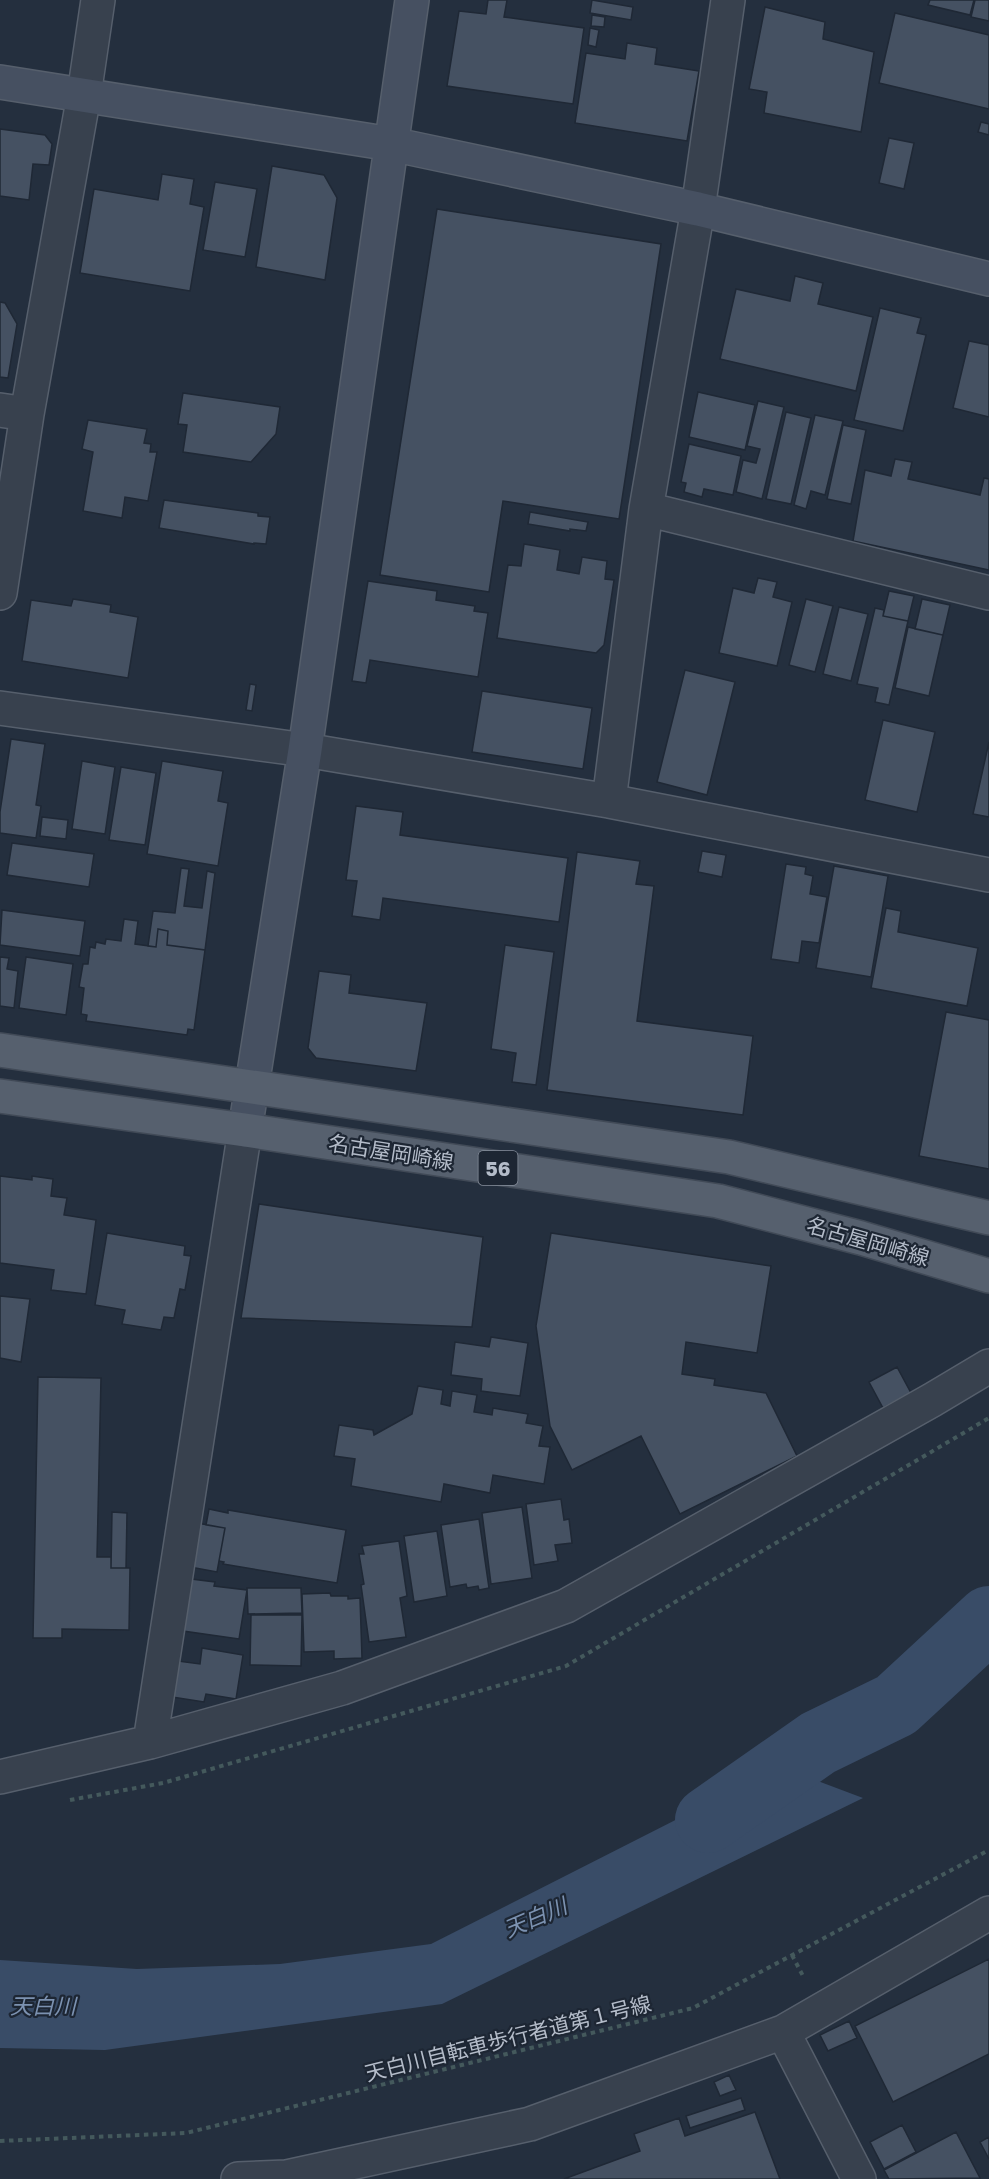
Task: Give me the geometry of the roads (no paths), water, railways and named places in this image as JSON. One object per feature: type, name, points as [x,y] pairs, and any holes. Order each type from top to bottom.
[{"type":"main road","name":"56","points":[[0,1050],[729,1157],[989,1218]]},
{"type":"main road","name":"名古屋岡崎線","points":[[0,1096],[245,1130],[718,1201],[861,1238],[989,1276]]},
{"type":"street","points":[[0,593],[14,412],[84,95],[98,0]]},
{"type":"street","points":[[150,1742],[305,750],[412,0]]},
{"type":"street","points":[[609,801],[646,509],[698,208],[728,0]]},
{"type":"street","points":[[0,82],[391,144],[698,208],[989,279]]},
{"type":"street","points":[[646,509],[989,592]]},
{"type":"street","points":[[0,708],[305,750],[609,801],[989,875]]},
{"type":"street","points":[[0,1777],[150,1742],[342,1688],[566,1606],[989,1366]]},
{"type":"street","points":[[238,2179],[286,2177],[530,2124],[783,2032],[989,1913]]},
{"type":"street","points":[[783,2032],[859,2179]]},
{"type":"water","name":"天白川","points":[[762,1760],[863,1798],[442,2004],[105,2050],[0,2048],[0,1960],[137,1969],[280,1964],[431,1944],[703,1806]]},
{"type":"waterway","name":"天白川","points":[[708,1820],[818,1743],[896,1705],[989,1619]]}]
